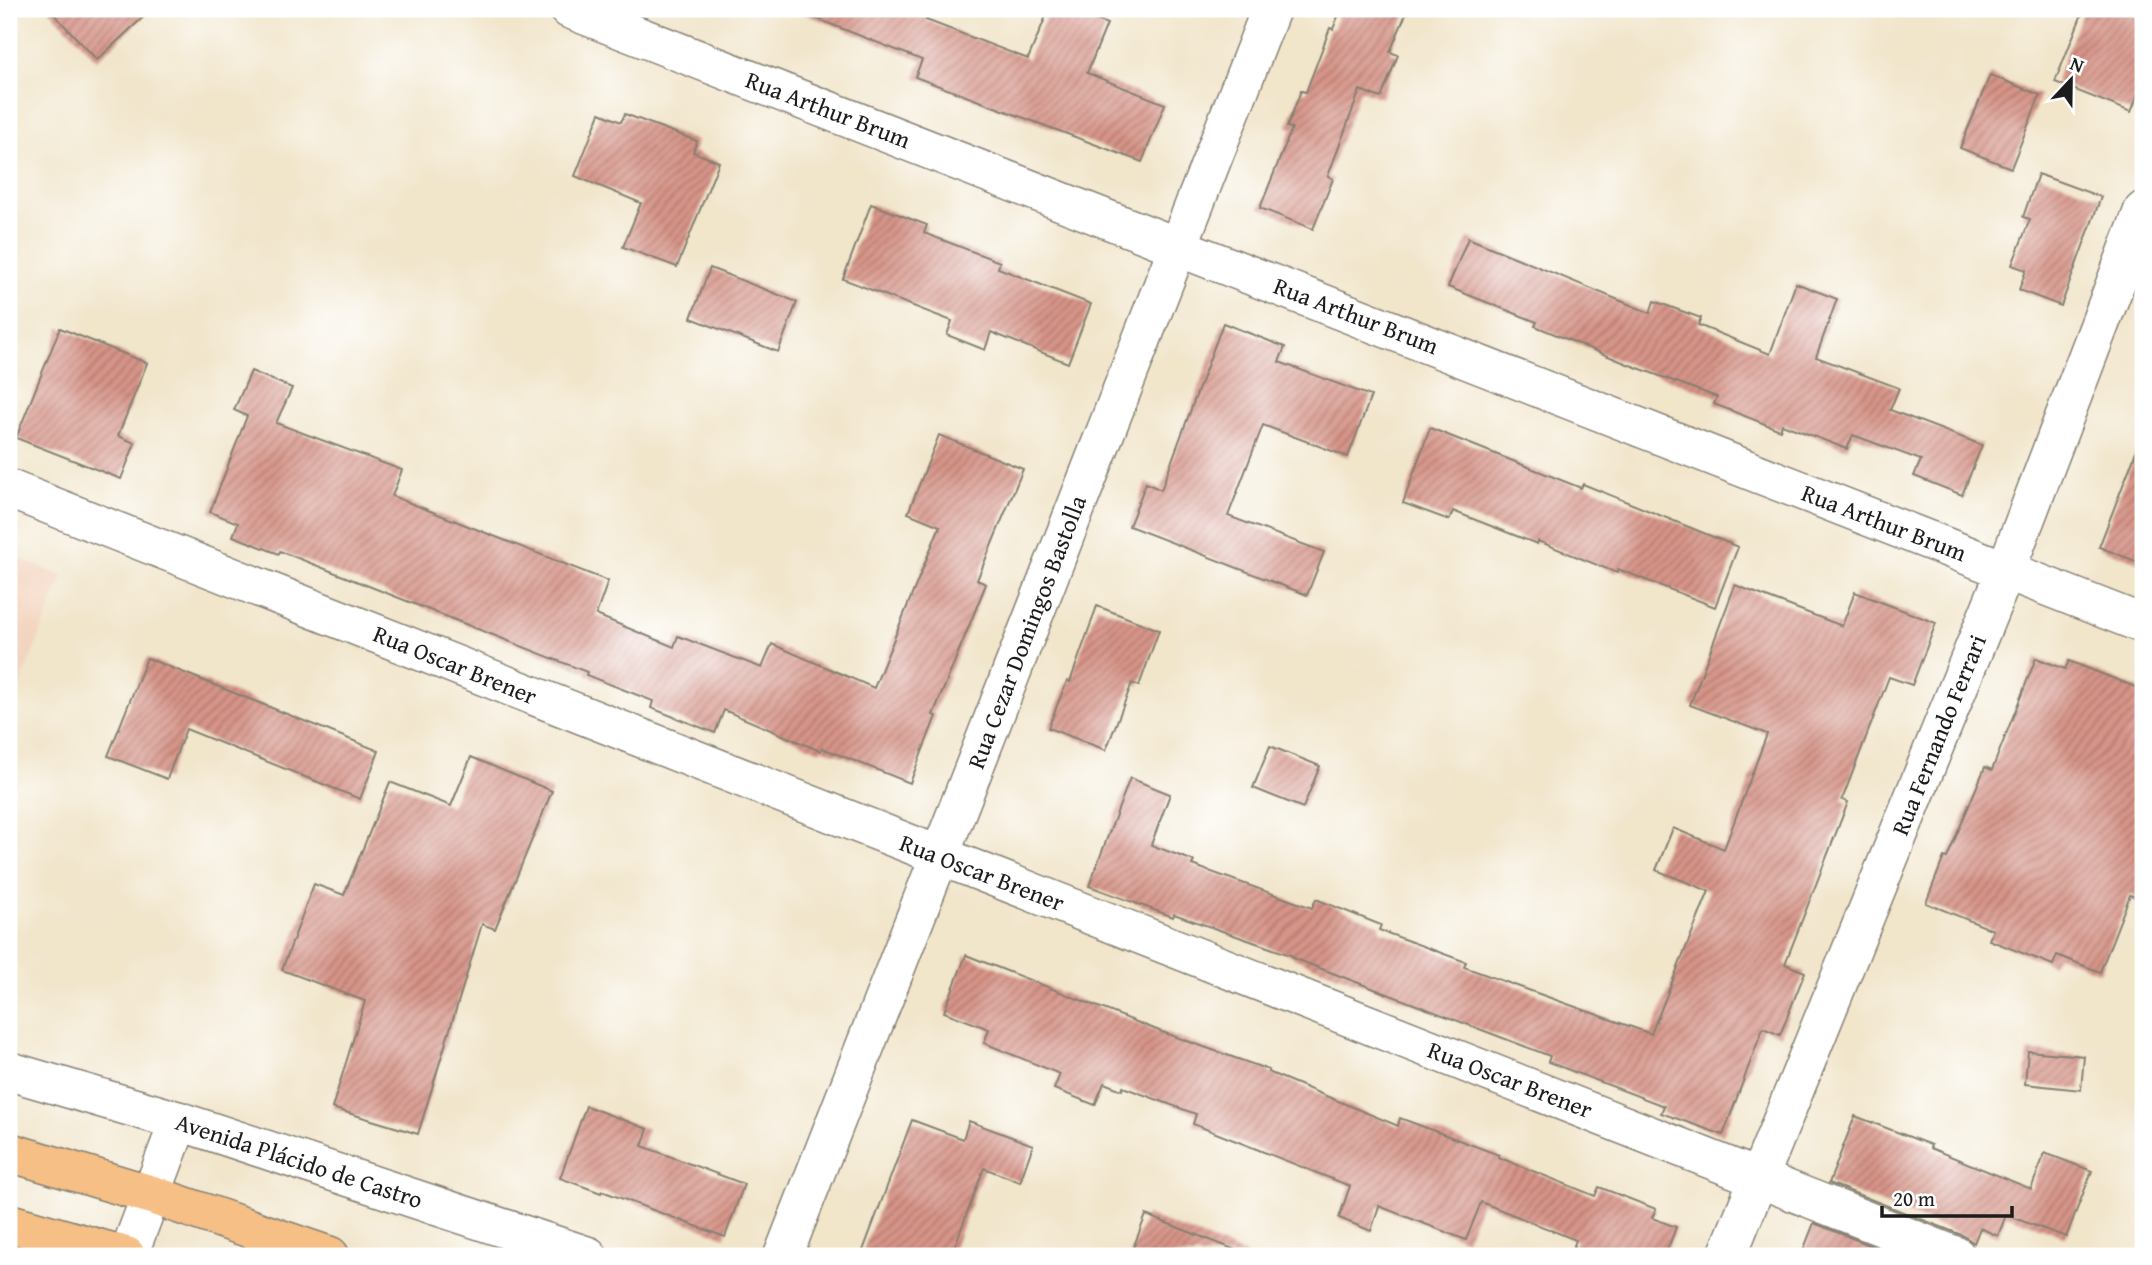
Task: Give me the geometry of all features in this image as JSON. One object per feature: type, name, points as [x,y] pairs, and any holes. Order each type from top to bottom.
[{"type":"main road","points":[[9,1152],[152,1195],[330,1256]]},
{"type":"main road","points":[[9,1223],[127,1256]]},
{"type":"street","name":"Rua Arthur Brum","points":[[569,9],[2143,624]]},
{"type":"street","name":"Rua Cezar Domingos Bastolla","points":[[783,1256],[1272,9]]},
{"type":"street","name":"Rua Fernando Ferrari","points":[[1727,1256],[2006,570],[2143,211]]},
{"type":"street","name":"Rua Oscar Brener","points":[[9,489],[1956,1256]]},
{"type":"street","name":"Avenida Plácido de Castro","points":[[9,1071],[179,1121],[588,1256]]},
{"type":"street","points":[[127,1256],[179,1121]]},
{"type":"shaded area","points":[[9,555],[63,576],[9,713]]},
{"type":"building","points":[[49,9],[152,9],[97,60]]},
{"type":"building","points":[[931,9],[926,20],[1028,59],[1049,9],[1071,9],[1107,24],[1087,73],[1165,104],[1142,162],[915,77],[922,60],[797,11]]},
{"type":"building","points":[[1341,9],[1408,9],[1390,52],[1398,55],[1381,98],[1360,90],[1328,176],[1333,179],[1313,229],[1260,208],[1292,128],[1287,127],[1301,91],[1306,92],[1330,28],[1333,29]]},
{"type":"building","points":[[2084,9],[2143,9],[2143,81],[2131,112],[2055,82]]},
{"type":"building","points":[[1990,75],[2040,95],[2011,168],[1960,148]]},
{"type":"building","points":[[600,113],[621,122],[625,114],[697,141],[693,152],[719,162],[677,267],[623,247],[641,203],[575,176]]},
{"type":"building","points":[[2038,174],[2101,197],[2061,306],[2019,290],[2026,270],[2012,265],[2030,219],[2023,217]]},
{"type":"building","points":[[871,204],[927,225],[924,233],[1000,262],[998,268],[1091,304],[1068,363],[991,332],[985,350],[947,335],[952,321],[843,279]]},
{"type":"building","points":[[1468,238],[1650,313],[1654,301],[1701,318],[1698,325],[1770,354],[1796,283],[1837,299],[1816,357],[1899,388],[1890,410],[1982,445],[1962,495],[1914,476],[1921,460],[1853,435],[1847,449],[1782,424],[1780,430],[1714,404],[1717,397],[1630,365],[1535,326],[1537,322],[1448,287]]},
{"type":"building","points":[[710,268],[797,302],[778,352],[691,318]]},
{"type":"building","points":[[1223,323],[1285,347],[1279,362],[1371,396],[1348,457],[1263,425],[1228,516],[1324,552],[1307,595],[1129,526],[1146,483],[1161,490]]},
{"type":"building","points":[[60,328],[147,363],[118,436],[135,443],[121,479],[16,438]]},
{"type":"building","points":[[251,371],[292,388],[276,423],[402,470],[392,496],[608,581],[596,615],[674,647],[678,636],[762,668],[772,644],[874,688],[940,526],[908,513],[939,435],[1023,469],[977,580],[986,584],[933,715],[936,716],[910,783],[822,748],[820,751],[724,710],[715,733],[651,708],[653,701],[586,675],[587,672],[280,551],[279,554],[233,536],[238,523],[210,512],[247,416],[234,410]]},
{"type":"building","points":[[1430,428],[1581,488],[1583,484],[1738,547],[1715,607],[1618,569],[1617,573],[1453,511],[1449,520],[1403,503]]},
{"type":"building","points":[[2141,439],[2143,440],[2143,564],[2099,547]]},
{"type":"building","points":[[1735,585],[1842,626],[1855,592],[1936,623],[1912,685],[1889,677],[1842,800],[1848,802],[1785,964],[1805,972],[1780,1035],[1763,1028],[1723,1135],[1661,1113],[1664,1106],[1548,1062],[1550,1056],[1293,956],[1089,886],[1130,778],[1170,794],[1151,845],[1194,861],[1192,865],[1312,908],[1316,899],[1381,925],[1379,930],[1466,962],[1464,967],[1651,1034],[1709,891],[1656,870],[1673,828],[1724,849],[1767,734],[1690,705]]},
{"type":"building","points":[[1097,606],[1159,630],[1139,686],[1132,683],[1106,750],[1048,728],[1067,681],[1070,682]]},
{"type":"building","points":[[147,658],[379,751],[360,799],[186,729],[167,779],[108,756]]},
{"type":"building","points":[[2036,658],[2065,669],[2069,661],[2143,690],[2143,900],[2130,895],[2100,972],[2057,955],[2053,965],[1989,940],[1993,930],[1926,903],[1985,767],[1992,770]]},
{"type":"building","points":[[1270,746],[1320,766],[1303,808],[1253,788]]},
{"type":"building","points":[[471,757],[552,791],[495,929],[482,924],[418,1134],[332,1108],[365,1001],[282,970],[314,884],[344,895],[390,782],[451,806]]},
{"type":"building","points":[[966,955],[1162,1032],[1269,1070],[1268,1072],[1398,1126],[1400,1118],[1499,1155],[1498,1157],[1595,1196],[1599,1187],[1656,1209],[1652,1218],[1676,1227],[1665,1256],[1570,1256],[1576,1240],[1481,1202],[1466,1240],[1379,1206],[1371,1231],[1339,1218],[1350,1186],[1193,1124],[1196,1114],[1123,1087],[1122,1090],[1104,1083],[1095,1105],[1054,1089],[1060,1074],[984,1043],[989,1029],[944,1012]]},
{"type":"building","points":[[2028,1051],[2084,1056],[2081,1090],[2025,1084]]},
{"type":"building","points":[[586,1106],[648,1129],[642,1146],[744,1184],[725,1237],[560,1178]]},
{"type":"building","points":[[1855,1116],[1931,1145],[1930,1148],[2031,1189],[2045,1153],[2092,1171],[2066,1237],[2006,1215],[1998,1236],[1980,1228],[1974,1243],[1964,1236],[1829,1183]]},
{"type":"building","points":[[912,1120],[963,1139],[969,1121],[1033,1145],[1020,1182],[984,1168],[951,1256],[861,1256]]},
{"type":"building","points":[[1146,1215],[1246,1254],[1130,1256]]},
{"type":"building","points":[[1814,1223],[1897,1256],[1801,1256]]}]
